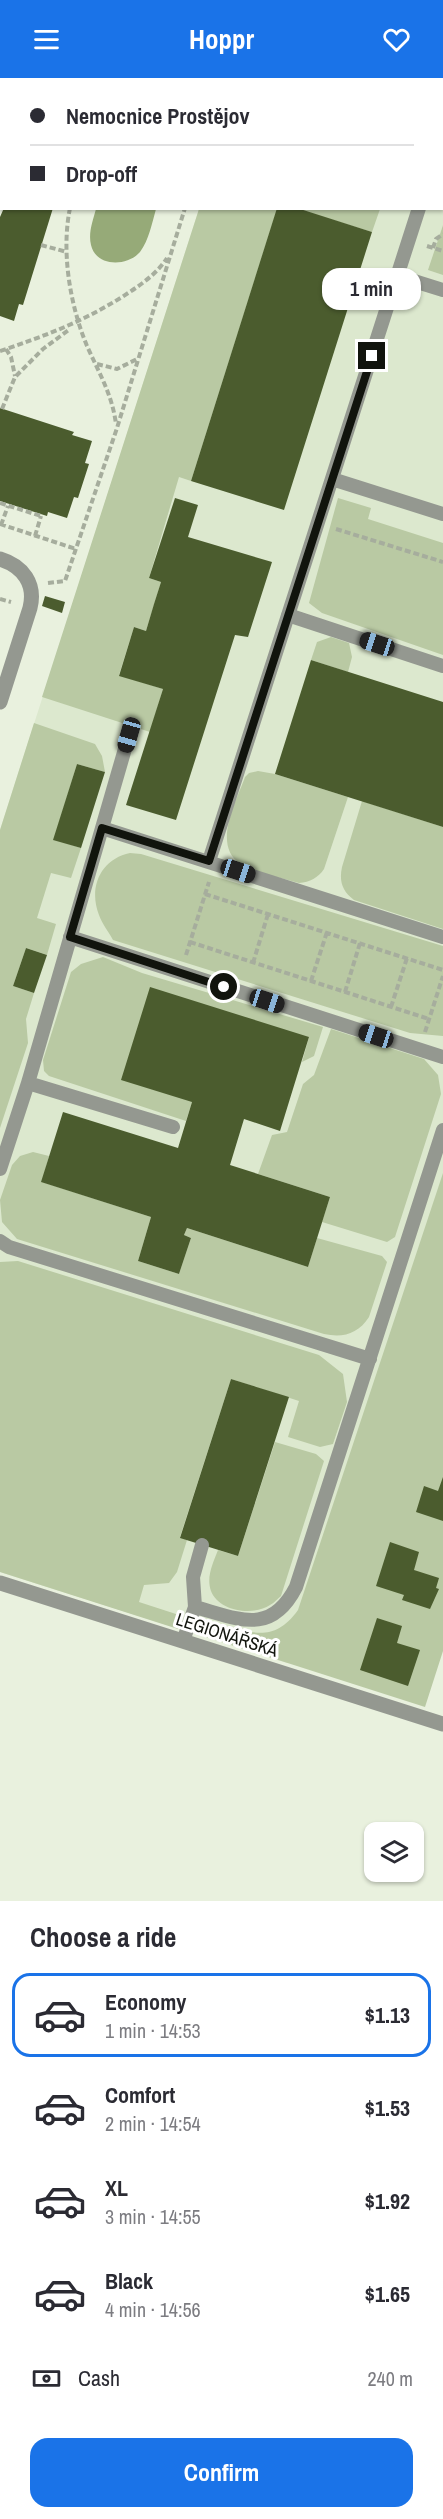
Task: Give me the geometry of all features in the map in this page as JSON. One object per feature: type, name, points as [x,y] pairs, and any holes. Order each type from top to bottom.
[{"type":"street","points":[[0,559],[21,569],[29,585],[31,605],[0,702]]},
{"type":"street","name":"LEGIONÁŘSKÁ","points":[[0,1583],[443,1724]]},
{"type":"lane","points":[[212,862],[288,615],[418,210]]},
{"type":"lane","points":[[398,276],[443,290]]},
{"type":"lane","points":[[332,479],[443,514]]},
{"type":"lane","points":[[288,615],[443,666]]},
{"type":"lane","points":[[0,1169],[28,1083],[129,735]]},
{"type":"lane","points":[[102,828],[443,937]]},
{"type":"lane","points":[[70,937],[443,1057]]},
{"type":"lane","points":[[28,1083],[173,1127]]},
{"type":"lane","points":[[195,1607],[243,1621],[260,1621],[277,1614],[288,1603],[296,1587],[443,1130]]},
{"type":"lane","points":[[1,1242],[9,1247],[370,1359]]},
{"type":"lane","points":[[183,1641],[195,1607],[193,1577],[202,1545]]},
{"type":"path","points":[[70,210],[66,252],[79,322],[108,387],[117,428]]},
{"type":"path","points":[[29,585],[65,581],[117,428],[184,210]]},
{"type":"path","points":[[433,248],[436,239],[443,234]]},
{"type":"path","points":[[41,245],[66,252]]},
{"type":"path","points":[[2,409],[15,377],[43,349],[79,322],[140,286],[161,268],[170,253]]},
{"type":"path","points":[[0,351],[79,322]]},
{"type":"path","points":[[6,349],[11,357],[15,377]]},
{"type":"path","points":[[96,363],[117,369],[138,358]]},
{"type":"path","points":[[0,503],[42,515],[35,536]]},
{"type":"path","points":[[8,504],[1,525],[76,549]]},
{"type":"path","points":[[318,524],[443,562]]},
{"type":"path","points":[[180,973],[206,894],[212,862]]},
{"type":"path","points":[[206,894],[443,970]]},
{"type":"path","points":[[253,963],[268,914]]},
{"type":"path","points":[[311,981],[327,933]]},
{"type":"path","points":[[190,942],[429,1019]]},
{"type":"path","points":[[345,992],[360,943]]},
{"type":"path","points":[[391,1007],[407,958]]},
{"type":"path","points":[[419,1050],[443,976]]},
{"type":"shaded area","points":[[96,210],[156,210],[143,247],[140,252],[128,260],[112,262],[99,257],[91,245],[91,227]]},
{"type":"shaded area","points":[[199,210],[443,210],[443,225],[437,244],[443,247],[443,1174],[287,1663],[0,1572],[0,830]]},
{"type":"shaded area","points":[[199,210],[277,210],[191,481],[179,477],[149,578],[161,582],[146,631],[134,627],[119,675],[163,689],[150,732],[42,697]]},
{"type":"shaded area","points":[[300,210],[380,210],[372,232]]},
{"type":"shaded area","points":[[443,225],[443,275],[428,270]]},
{"type":"shaded area","points":[[338,498],[371,508],[368,519],[443,543],[443,655],[322,613],[309,603]]},
{"type":"shaded area","points":[[331,637],[349,643],[352,657],[348,672],[311,660],[317,642]]},
{"type":"shaded area","points":[[34,723],[95,744],[102,756],[105,772],[77,764],[54,839],[81,848],[71,878],[51,873],[37,918],[56,924],[47,955],[26,948],[13,986],[34,993],[26,1019],[28,1043],[0,1128],[0,830]]},
{"type":"shaded area","points":[[258,771],[275,774],[348,797],[324,869],[307,882],[299,883],[269,875],[241,864],[232,856],[227,835],[232,810],[245,777],[249,773]]},
{"type":"shaded area","points":[[362,801],[443,827],[443,929],[354,900],[344,889],[341,881],[342,867]]},
{"type":"shaded area","points":[[130,853],[141,854],[443,946],[443,1036],[410,1033],[113,940],[99,915],[96,905],[96,885],[111,861]]},
{"type":"shaded area","points":[[103,957],[142,973],[323,1027],[314,1056],[302,1062],[309,1037],[192,1102],[186,1121],[49,1076],[44,1071],[43,1060],[71,972],[81,964]]},
{"type":"shaded area","points":[[331,1029],[424,1059],[438,1075],[441,1094],[395,1237],[387,1242],[322,1222],[330,1197],[258,1174],[272,1135],[287,1132],[303,1084],[314,1075]]},
{"type":"shaded area","points":[[33,1152],[49,1156],[42,1182],[151,1217],[138,1261],[179,1274],[191,1238],[184,1235],[187,1228],[308,1267],[317,1238],[382,1256],[387,1262],[369,1317],[365,1323],[350,1333],[324,1334],[17,1239],[2,1222],[0,1200],[12,1165],[20,1156]]},
{"type":"shaded area","points":[[443,1173],[443,1651],[425,1707],[200,1635],[204,1626],[209,1623],[257,1633],[267,1632],[288,1622],[298,1610]]},
{"type":"shaded area","points":[[18,1261],[319,1355],[343,1374],[347,1402],[333,1444],[320,1447],[288,1437],[299,1401],[231,1379],[180,1537],[187,1540],[177,1572],[169,1583],[144,1585],[139,1602],[179,1615],[181,1619],[178,1629],[0,1572],[0,1262]]},
{"type":"shaded area","points":[[275,1442],[316,1454],[324,1461],[281,1596],[271,1604],[255,1610],[229,1608],[221,1604],[211,1591],[209,1581],[211,1570],[218,1550],[238,1556]]},
{"type":"building","points":[[3,210],[52,210],[23,305],[19,304],[14,321],[0,316],[0,217]]},
{"type":"building","points":[[276,210],[303,210],[372,232],[284,510],[191,481]]},
{"type":"building","points":[[0,408],[74,432],[72,435],[92,441],[85,463],[89,464],[78,498],[74,497],[67,518],[48,512],[47,516],[0,501]]},
{"type":"building","points":[[175,498],[198,505],[188,537],[272,562],[248,637],[235,635],[176,820],[126,805],[163,689],[119,676],[134,627],[146,631],[161,582],[149,578]]},
{"type":"building","points":[[45,596],[65,602],[62,613],[42,606]]},
{"type":"building","points":[[311,660],[443,702],[443,827],[275,774]]},
{"type":"building","points":[[77,764],[105,772],[81,848],[53,840]]},
{"type":"building","points":[[26,948],[47,955],[34,993],[13,986]]},
{"type":"building","points":[[150,987],[309,1037],[280,1131],[244,1119],[230,1165],[330,1197],[308,1267],[187,1228],[184,1235],[191,1238],[179,1274],[138,1261],[151,1217],[41,1182],[63,1112],[178,1148],[192,1102],[121,1080]]},
{"type":"building","points":[[231,1379],[289,1397],[238,1556],[180,1538]]},
{"type":"building","points":[[443,1477],[443,1521],[416,1512],[424,1486],[438,1491]]},
{"type":"building","points":[[390,1542],[419,1552],[414,1570],[439,1578],[436,1588],[439,1589],[430,1609],[402,1600],[404,1595],[376,1586]]},
{"type":"building","points":[[377,1618],[402,1626],[397,1643],[420,1650],[408,1686],[360,1670]]},
{"type":"route","points":[[224,987],[70,937],[102,828],[209,861],[372,356]]}]
